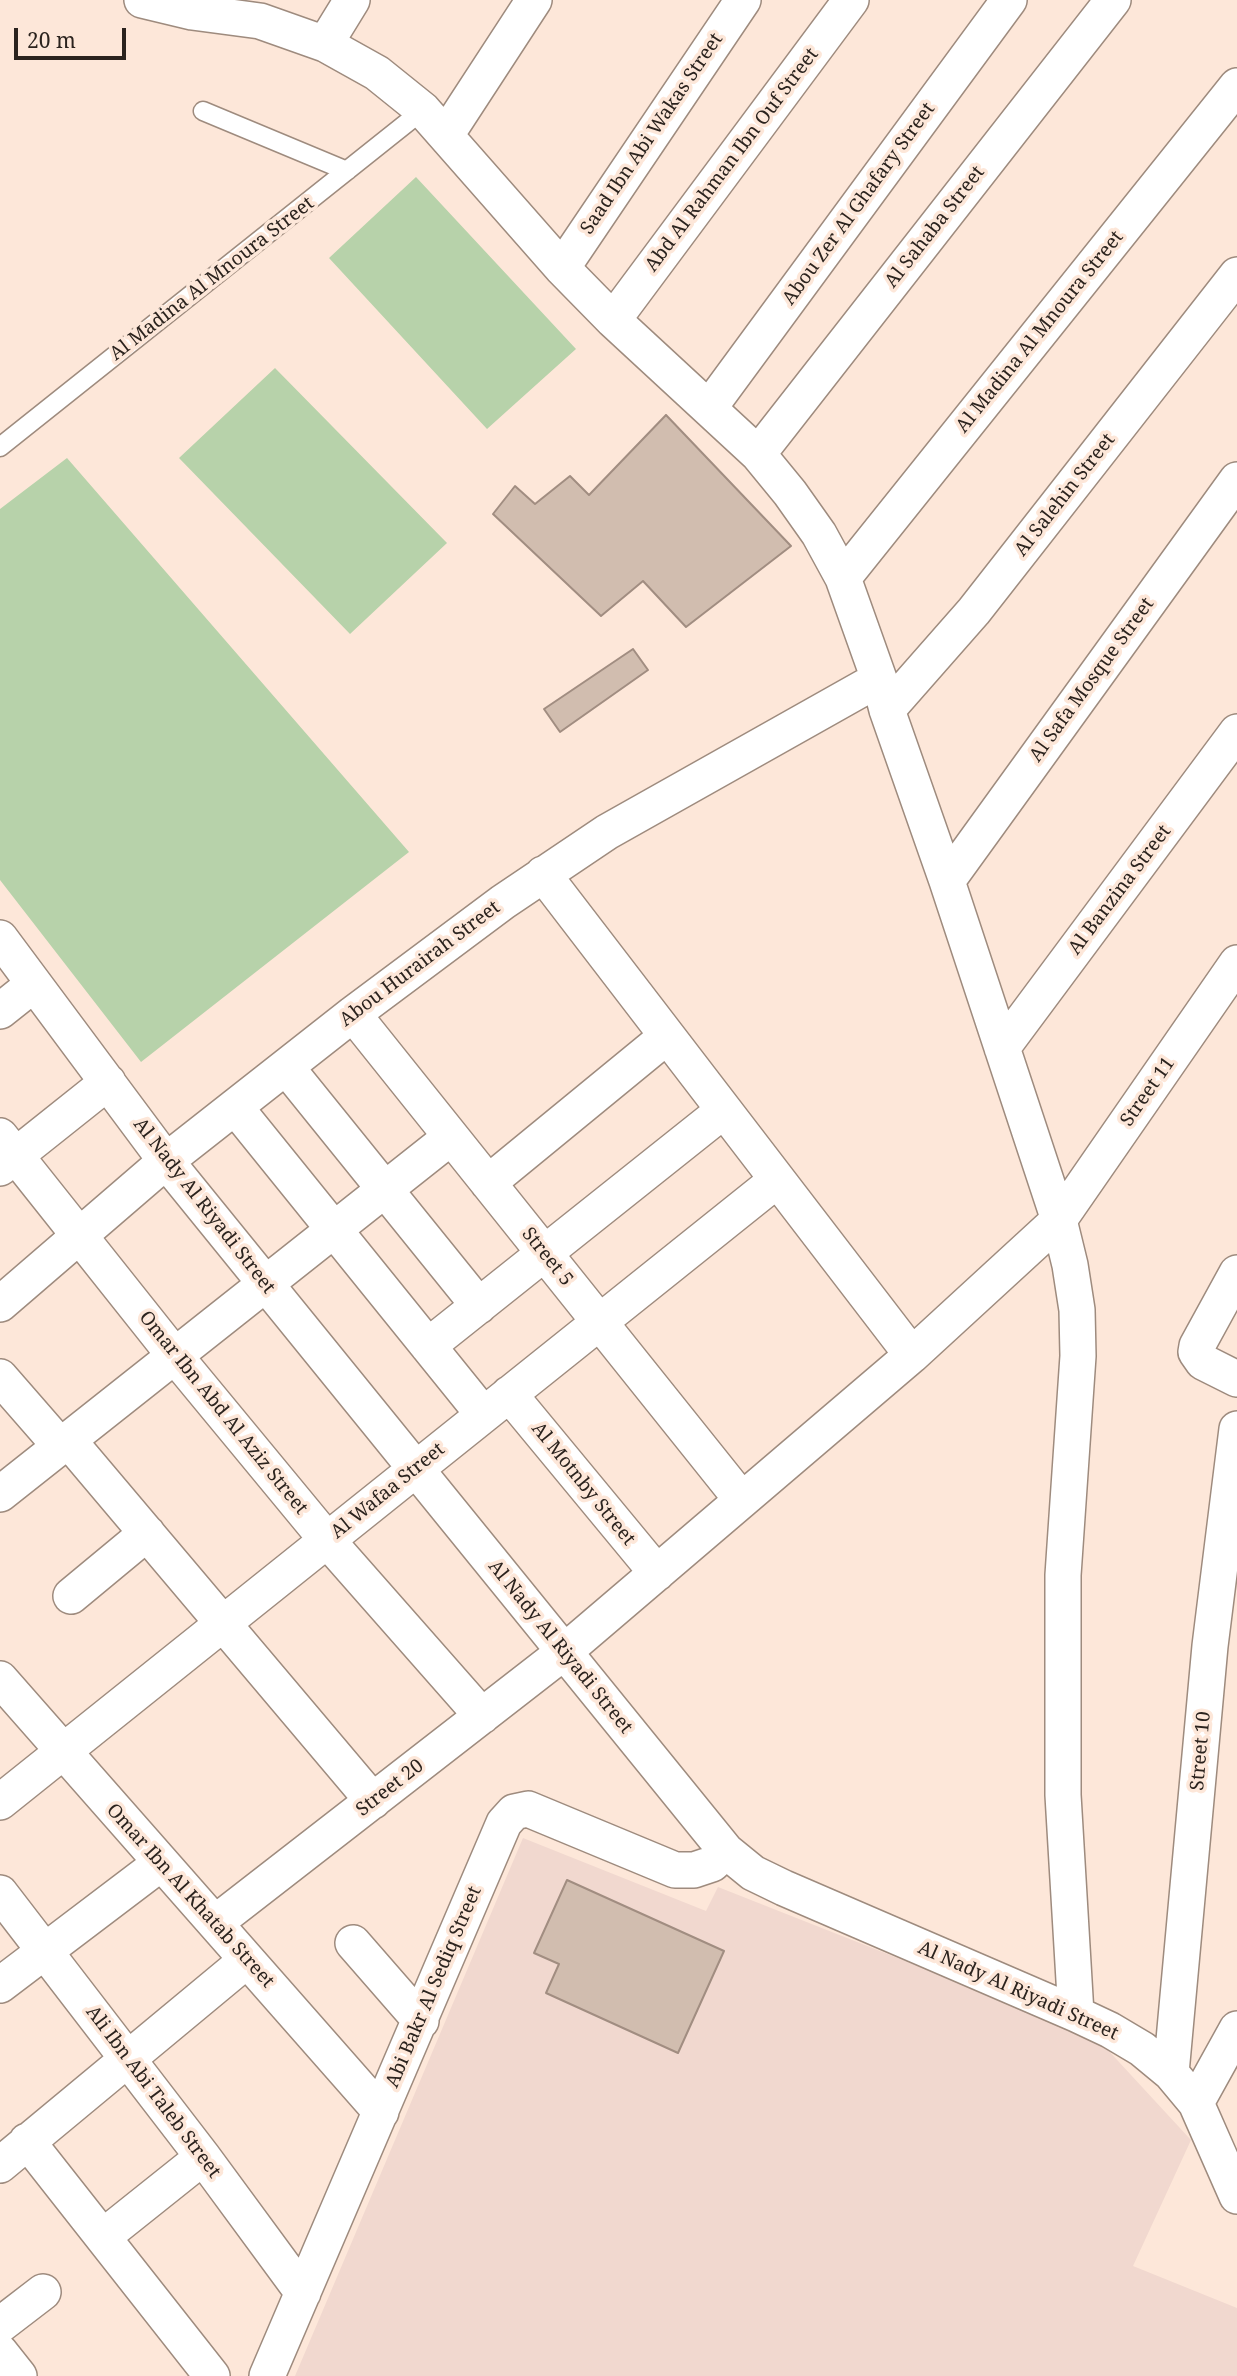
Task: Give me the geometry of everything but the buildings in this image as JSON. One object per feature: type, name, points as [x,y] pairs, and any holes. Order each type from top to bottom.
[{"type":"street","points":[[325,44],[352,0]]},
{"type":"street","points":[[435,123],[534,0]]},
{"type":"street","name":"Saad Ibn Abi Wakas Street","points":[[562,268],[743,0]]},
{"type":"street","name":"Abd Al Rahman Ibn Ouf Street","points":[[613,320],[851,0]]},
{"type":"street","name":"Abou Zer Al Ghafary Street","points":[[709,408],[1009,0]]},
{"type":"street","name":"Al Sahaba Street","points":[[758,454],[1113,0]]},
{"type":"street","points":[[163,2],[260,21],[325,44],[377,73],[435,123],[562,268],[613,320],[758,454],[790,493],[843,578],[947,881],[1059,1220],[1070,1265],[1077,1310],[1078,1356],[1063,1575],[1063,1795],[1076,2014]]},
{"type":"street","name":"Al Madina Al Mnoura Street","points":[[843,578],[1237,86]]},
{"type":"street","name":"Al Salehin Street","points":[[883,694],[974,611],[1237,275]]},
{"type":"street","name":"Al Safa Mosque Street","points":[[947,881],[1237,480]]},
{"type":"street","name":"Abou Hurairah Street","points":[[0,1304],[166,1161],[353,1014],[543,874],[618,825],[883,694]]},
{"type":"street","name":"Al Banzina Street","points":[[1002,1048],[1237,732]]},
{"type":"street","points":[[543,874],[912,1355]]},
{"type":"street","name":"Al Nady Al Riyadi Street","points":[[0,938],[166,1161],[726,1851],[753,1873],[784,1888],[1076,2014],[1142,2049],[1171,2073],[1196,2104],[1237,2196]]},
{"type":"street","name":"Street 11","points":[[742,1500],[912,1355],[1059,1220],[1237,963]]},
{"type":"street","points":[[0,1011],[34,984]]},
{"type":"street","name":"Street 5","points":[[353,1014],[742,1500]]},
{"type":"street","points":[[488,1183],[666,1037]]},
{"type":"street","points":[[286,1067],[479,1306]]},
{"type":"street","points":[[5,1153],[108,1082]]},
{"type":"street","name":"Al Motnby Street","points":[[235,1107],[428,1346],[496,1404],[657,1573]]},
{"type":"street","points":[[428,1346],[723,1111]]},
{"type":"street","points":[[0,1494],[452,1137]]},
{"type":"street","name":"Omar Ibn Abd Al Aziz Street","points":[[5,1153],[80,1237],[327,1540],[482,1716]]},
{"type":"street","name":"Al Wafaa Street","points":[[0,1802],[776,1180]]},
{"type":"street","points":[[1237,1273],[1196,1352],[1203,1362],[1237,1379]]},
{"type":"street","points":[[0,1377],[147,1533],[373,1801]]},
{"type":"street","name":"Street 10","points":[[1171,2073],[1224,1647],[1237,1429]]},
{"type":"street","name":"Street 20","points":[[215,1923],[564,1652],[742,1500]]},
{"type":"street","points":[[71,1596],[147,1533]]},
{"type":"street","name":"Omar Ibn Al Khatab Street","points":[[0,1679],[381,2112]]},
{"type":"street","name":"Abi Bakr Al Sediq Street","points":[[267,2376],[504,1823],[514,1812],[528,1809],[675,1870],[694,1870],[712,1864],[726,1851]]},
{"type":"street","points":[[0,1985],[161,1863]]},
{"type":"street","name":"Ali Ibn Abi Taleb Street","points":[[0,1893],[128,2057],[303,2293]]},
{"type":"street","points":[[353,1943],[421,2021]]},
{"type":"street","points":[[0,2165],[247,1959]]},
{"type":"street","points":[[1196,2104],[1237,2029]]},
{"type":"street","points":[[27,2141],[212,2376]]},
{"type":"street","points":[[104,2236],[203,2157]]},
{"type":"street","points":[[0,2325],[43,2292]]},
{"type":"street","points":[[0,2352],[19,2376]]},
{"type":"lane","points":[[203,111],[347,171]]},
{"type":"lane","name":"Al Madina Al Mnoura Street","points":[[0,447],[347,171],[435,123]]},
{"type":"shaded area","points":[[523,1838],[706,1911],[718,1887],[1095,2036],[1191,2140],[1133,2266],[1237,2308],[1237,2376],[295,2376]]},
{"type":"green space","points":[[416,177],[576,349],[487,429],[329,258]]},
{"type":"green space","points":[[275,368],[447,543],[350,634],[179,458]]},
{"type":"green space","points":[[67,458],[409,852],[141,1062],[0,880],[0,509]]}]
